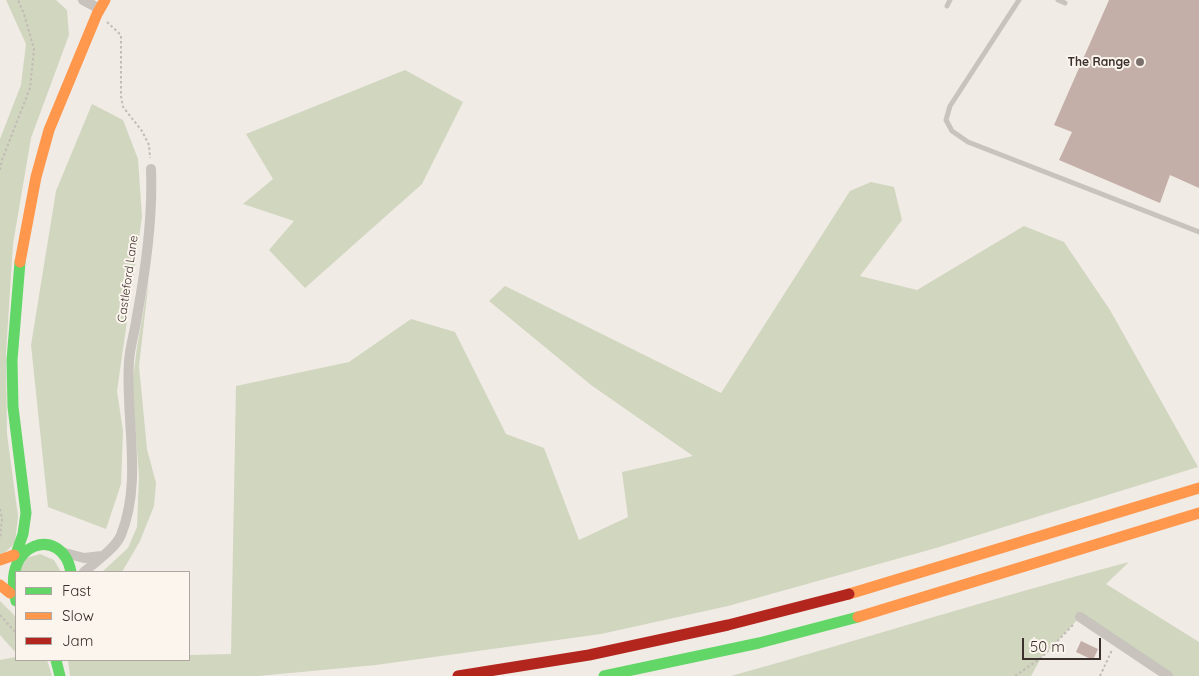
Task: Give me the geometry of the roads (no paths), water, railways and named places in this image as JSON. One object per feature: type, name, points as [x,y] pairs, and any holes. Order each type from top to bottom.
[{"type":"main road","points":[[13,597],[6,583],[6,575],[8,564],[16,553],[23,534],[26,513],[13,407],[12,360],[18,272],[36,177],[50,130],[101,8]]},
{"type":"main road","points":[[458,676],[589,655],[728,625],[848,594],[1199,488]]},
{"type":"main road","points":[[26,513],[35,525]]},
{"type":"main road","points":[[604,676],[759,643],[888,609],[1199,513]]},
{"type":"main road","points":[[42,536],[67,560],[71,571]]},
{"type":"main road","points":[[0,560],[34,544],[56,549]]},
{"type":"main road","points":[[0,585],[13,597]]},
{"type":"main road","points":[[56,661],[60,676]]},
{"type":"street","points":[[83,0],[101,8]]},
{"type":"street","name":"Castleford Lane","points":[[85,571],[112,548],[121,536],[128,512],[132,475],[128,386],[129,359],[146,258],[152,186],[151,169]]},
{"type":"street","points":[[56,549],[84,558],[102,556]]},
{"type":"street","points":[[1080,617],[1168,676]]},
{"type":"lane","points":[[947,6],[950,0]]},
{"type":"lane","points":[[1019,0],[950,106],[946,120],[952,131],[968,142],[1199,232]]},
{"type":"lane","points":[[1058,0],[1064,3]]},
{"type":"place","name":"The Range","points":[[1140,62]]}]
